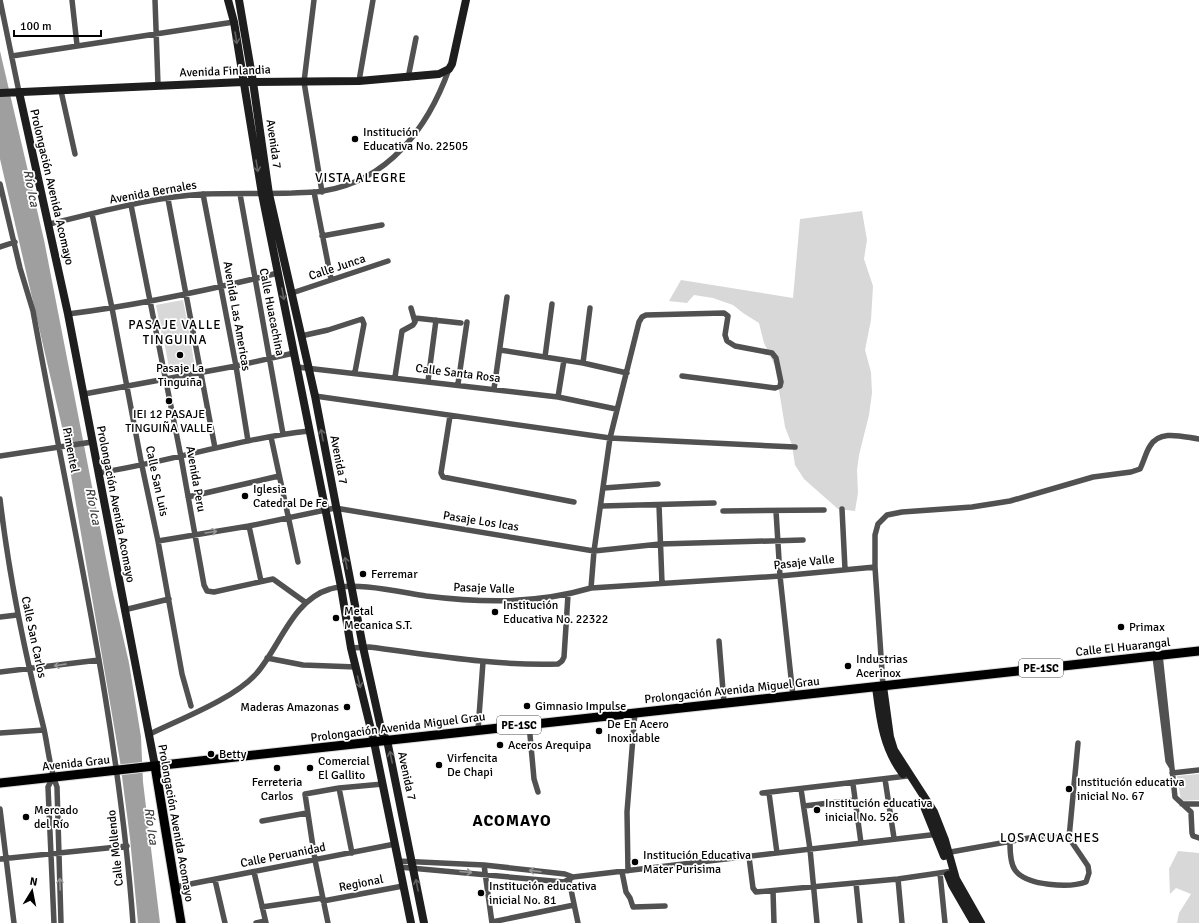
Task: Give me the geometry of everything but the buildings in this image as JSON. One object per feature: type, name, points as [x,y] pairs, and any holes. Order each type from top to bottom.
[{"type":"main road","name":"Calle El Huarangal","points":[[879,686],[1199,651]]},
{"type":"main road","name":"Prolongación Avenida Miguel Grau","points":[[151,767],[634,712],[879,686]]},
{"type":"main road","name":"Avenida Grau","points":[[0,783],[151,767]]},
{"type":"main road","name":"Prolongación Avenida Acomayo","points":[[151,767],[181,923]]},
{"type":"street","points":[[0,0],[12,56],[16,92]]},
{"type":"street","points":[[76,0],[72,0],[77,45]]},
{"type":"street","points":[[155,0],[158,85]]},
{"type":"street","name":"Avenida 7","points":[[228,0],[234,22],[243,82],[266,194],[292,293],[315,396],[363,647],[382,734],[387,740],[424,923]]},
{"type":"street","name":"Avenida 7","points":[[239,0],[253,82],[266,194],[278,273],[324,510],[341,587],[351,648],[374,742],[411,923]]},
{"type":"street","points":[[314,0],[304,82],[322,192]]},
{"type":"street","points":[[359,81],[373,0]]},
{"type":"street","points":[[449,69],[456,53],[466,0]]},
{"type":"street","points":[[12,56],[234,22]]},
{"type":"street","points":[[408,78],[416,38]]},
{"type":"street","name":"Avenida Finlandia","points":[[0,92],[243,82],[359,81],[408,78],[438,74],[449,69]]},
{"type":"street","name":"Avenida Bernales","points":[[49,224],[131,205],[203,194],[322,192],[359,180],[378,171],[421,126],[440,93],[449,69]]},
{"type":"street","points":[[61,90],[75,154]]},
{"type":"street","name":"Prolongación Avenida Acomayo","points":[[16,92],[49,224],[68,314],[84,394],[89,442],[98,473],[148,735],[151,767]]},
{"type":"street","name":"Pimentel","points":[[0,184],[34,311],[61,446],[118,771]]},
{"type":"street","points":[[314,192],[332,279]]},
{"type":"street","name":"Avenida Las Americas","points":[[203,194],[236,366],[248,441]]},
{"type":"street","name":"Calle Huacachina","points":[[240,194],[283,434]]},
{"type":"street","points":[[168,199],[185,294],[202,373],[214,448]]},
{"type":"street","name":"Avenida Peru","points":[[131,205],[181,457],[204,586],[207,590],[214,592],[261,581]]},
{"type":"street","name":"Calle San Luis","points":[[92,214],[158,541],[182,674],[191,706]]},
{"type":"street","points":[[322,236],[382,225]]},
{"type":"street","points":[[0,247],[15,242]]},
{"type":"street","name":"Calle Junca","points":[[292,293],[388,261]]},
{"type":"street","points":[[68,314],[112,308],[221,288],[278,273]]},
{"type":"street","points":[[494,389],[507,297]]},
{"type":"street","points":[[545,357],[552,304]]},
{"type":"street","points":[[395,377],[402,331],[413,325],[415,318],[411,308]]},
{"type":"street","points":[[583,363],[590,308]]},
{"type":"street","points":[[591,588],[594,551],[602,506],[610,438],[616,409],[627,373],[639,322],[642,317],[646,315],[722,313],[728,316],[724,335],[727,341],[735,346],[772,353],[776,358],[781,382],[780,386],[775,388],[682,376]]},
{"type":"street","points":[[415,318],[464,323],[458,384]]},
{"type":"street","points":[[301,336],[328,330],[362,319],[364,324],[356,372]]},
{"type":"street","points":[[428,381],[436,320]]},
{"type":"street","points":[[500,350],[583,363],[627,373]]},
{"type":"street","points":[[84,394],[202,373],[294,353]]},
{"type":"street","points":[[558,396],[564,360]]},
{"type":"street","name":"Calle Santa Rosa","points":[[297,367],[356,372],[558,396],[616,409]]},
{"type":"street","points":[[315,396],[610,438],[795,447]]},
{"type":"street","points":[[450,416],[441,473],[443,477],[574,502]]},
{"type":"street","points":[[98,473],[142,466],[214,448],[283,434],[309,431]]},
{"type":"street","points":[[945,923],[947,872],[946,853],[939,834],[934,812],[908,776],[894,750],[879,686],[875,566],[875,535],[878,524],[887,515],[902,512],[972,507],[1010,501],[1093,477],[1130,472],[1140,468],[1154,439],[1172,435],[1199,439]]},
{"type":"street","points":[[271,437],[298,562]]},
{"type":"street","points":[[0,456],[89,442]]},
{"type":"street","points":[[188,497],[279,476]]},
{"type":"street","points":[[604,488],[658,484]]},
{"type":"street","name":"Calle San Carlos","points":[[0,500],[3,551],[29,670],[44,730],[53,778],[57,787],[61,923]]},
{"type":"street","points":[[602,506],[714,502]]},
{"type":"street","points":[[659,505],[662,582]]},
{"type":"street","name":"Pasaje Los Icas","points":[[158,541],[249,526],[336,508],[594,551],[660,544],[803,540]]},
{"type":"street","points":[[842,509],[846,569]]},
{"type":"street","points":[[723,511],[824,510]]},
{"type":"street","points":[[776,511],[780,576],[794,696]]},
{"type":"street","points":[[249,526],[261,581],[268,579],[276,581],[306,602]]},
{"type":"street","name":"Pasaje Valle","points":[[148,735],[229,695],[255,674],[306,602],[323,591],[351,586],[443,598],[502,602],[568,595],[591,588],[662,582],[780,576],[875,566]]},
{"type":"street","points":[[351,648],[363,647],[483,662],[524,665],[560,663],[564,657],[568,595]]},
{"type":"street","points":[[124,610],[169,599]]},
{"type":"street","points":[[0,617],[17,615]]},
{"type":"street","points":[[719,641],[724,703]]},
{"type":"street","points":[[1158,655],[1168,761],[1171,770],[1175,797],[1189,808],[1191,812],[1193,836],[1199,838]]},
{"type":"street","points":[[267,658],[303,665],[356,667]]},
{"type":"street","points":[[0,672],[29,670],[99,660]]},
{"type":"street","points":[[478,730],[483,662]]},
{"type":"street","points":[[634,712],[626,812],[626,892],[632,900],[634,907],[665,906]]},
{"type":"street","points":[[529,724],[534,779],[538,792]]},
{"type":"street","points":[[0,733],[44,730]]},
{"type":"street","points":[[1010,843],[1012,865],[1016,872],[1038,882],[1066,886],[1086,882],[1089,873],[1085,860],[1069,838],[1078,742]]},
{"type":"street","points":[[1171,770],[1199,770]]},
{"type":"street","name":"Calle Mollendo","points":[[118,771],[127,846],[133,923]]},
{"type":"street","points":[[762,793],[853,784],[908,776]]},
{"type":"street","points":[[53,778],[48,788],[54,923]]},
{"type":"street","points":[[885,779],[894,838]]},
{"type":"street","points":[[328,923],[315,860],[305,794],[339,788],[383,784]]},
{"type":"street","points":[[853,784],[861,843]]},
{"type":"street","points":[[339,788],[352,852]]},
{"type":"street","points":[[801,789],[810,849],[817,923]]},
{"type":"street","points":[[769,793],[776,853]]},
{"type":"street","points":[[804,806],[855,800]]},
{"type":"street","points":[[1182,804],[1199,804]]},
{"type":"street","points":[[0,809],[14,923]]},
{"type":"street","points":[[262,821],[308,813]]},
{"type":"street","points":[[413,864],[485,874],[564,882],[571,879],[625,871],[749,857],[894,838],[939,834]]},
{"type":"street","points":[[946,853],[1045,837],[1069,838]]},
{"type":"street","name":"Calle Peruanidad","points":[[175,887],[395,844]]},
{"type":"street","points":[[0,859],[127,846]]},
{"type":"street","points":[[749,857],[754,891],[898,879],[947,872]]},
{"type":"street","points":[[399,864],[484,865],[565,874],[571,879],[578,923]]},
{"type":"street","points":[[484,865],[492,922],[574,905]]},
{"type":"street","points":[[254,872],[266,922],[256,923]]},
{"type":"street","points":[[947,872],[952,885],[974,923]]},
{"type":"street","points":[[947,872],[961,889],[981,923]]},
{"type":"street","points":[[898,879],[902,923]]},
{"type":"street","points":[[215,880],[225,923]]},
{"type":"street","points":[[856,882],[860,923]]},
{"type":"street","name":"Regional","points":[[262,907],[323,900],[403,886]]},
{"type":"street","points":[[773,890],[774,923]]},
{"type":"shaded area","points":[[862,211],[867,240],[864,259],[873,286],[871,320],[865,350],[871,372],[872,393],[869,415],[859,455],[857,470],[858,493],[855,511],[838,509],[804,479],[795,465],[792,445],[785,427],[775,366],[764,343],[759,323],[733,305],[713,298],[694,295],[687,303],[669,301],[681,280],[793,298],[800,219]]},
{"type":"shaded area","name":"Pasaje La Tinguiña","points":[[183,300],[190,335],[163,341],[156,305]]},
{"type":"shaded area","name":"Pasaje La Tinguiña","points":[[190,337],[195,368],[170,373],[164,341]]},
{"type":"shaded area","points":[[1199,774],[1199,800],[1181,801],[1177,776]]},
{"type":"shaded area","points":[[1178,851],[1199,853],[1199,923],[1177,923],[1179,913],[1191,894],[1176,888],[1170,894],[1169,869]]},
{"type":"water","name":"Río Ica","points":[[0,51],[44,240],[112,589],[129,663],[141,737],[143,782],[160,923],[138,923],[130,838],[120,761],[65,440],[0,159]]},
{"type":"place","name":"Institución Educativa No. 22505","points":[[355,139]]},
{"type":"place","name":"Pasaje La Tinguiña","points":[[180,355]]},
{"type":"place","name":"IEI 12 PASAJE TINGUIÑA VALLE","points":[[169,401]]},
{"type":"place","name":"Iglesia Catedral De Fe","points":[[245,496]]},
{"type":"place","name":"Ferremar","points":[[363,574]]},
{"type":"place","name":"Institución Educativa No. 22322","points":[[495,612]]},
{"type":"place","name":"Metal Mecanica S.T.","points":[[336,618]]},
{"type":"place","name":"Primax","points":[[1121,627]]},
{"type":"place","name":"Industrias Acerinox","points":[[848,666]]},
{"type":"place","name":"Gimnasio Impulse","points":[[527,706]]},
{"type":"place","name":"Maderas Amazonas","points":[[347,707]]},
{"type":"place","name":"De En Acero Inoxidable","points":[[599,731]]},
{"type":"place","name":"Aceros Arequipa","points":[[500,745]]},
{"type":"place","name":"Betty","points":[[211,754]]},
{"type":"place","name":"Virfencita De Chapi","points":[[439,765]]},
{"type":"place","name":"Ferreteria Carlos","points":[[277,768]]},
{"type":"place","name":"Comercial El Gallito","points":[[310,768]]},
{"type":"place","name":"Institución educativa inicial No. 67","points":[[1069,789]]},
{"type":"place","name":"Institución educativa inicial No. 526","points":[[817,810]]},
{"type":"place","name":"Mercado del Río","points":[[26,817]]},
{"type":"place","name":"Institución Educativa Mater Purisima","points":[[635,862]]},
{"type":"place","name":"Institución educativa inicial No. 81","points":[[481,893]]},
{"type":"district","name":"VISTA ALEGRE","points":[[361,177]]},
{"type":"district","name":"PASAJE VALLE TINGUINA","points":[[175,332]]},
{"type":"district","name":"ACOMAYO","points":[[512,820]]},
{"type":"district","name":"LOS ACUACHES","points":[[1050,837]]}]
